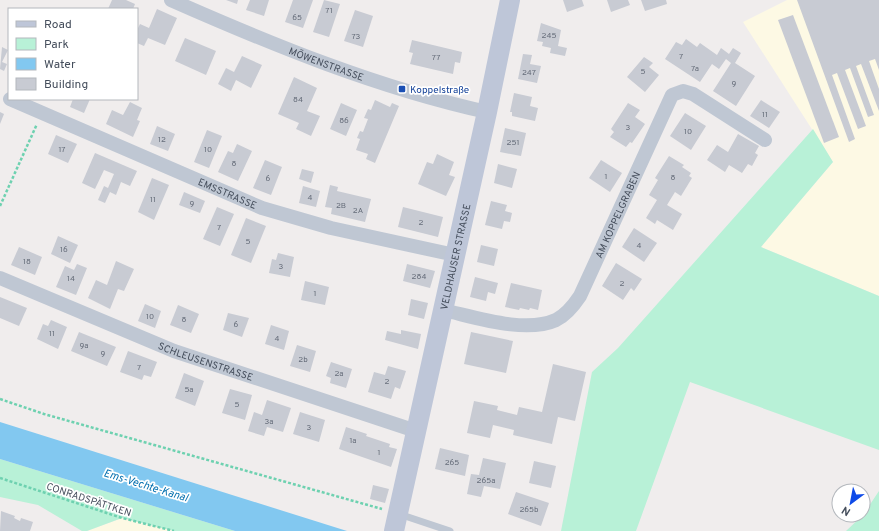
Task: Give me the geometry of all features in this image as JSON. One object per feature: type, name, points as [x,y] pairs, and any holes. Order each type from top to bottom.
[{"type":"street","name":"MÖWENSTRASSE","points":[[171,0],[299,54],[421,96],[487,112]]},
{"type":"street","name":"VELDHAUSER STRASSE","points":[[394,518],[416,431],[487,112],[510,0]]},
{"type":"street","name":"AM KOPPELGRABEN","points":[[443,310],[502,323],[529,325],[556,320],[570,309],[580,296],[672,95],[683,91],[693,94],[765,140]]},
{"type":"street","name":"EMSSTRASSE","points":[[12,100],[262,208],[331,228],[454,255]]},
{"type":"street","name":"SCHLEUSENSTRASSE","points":[[0,278],[174,351],[416,431]]},
{"type":"lane","points":[[394,518],[450,531]]},
{"type":"path","points":[[0,206],[42,113]]},
{"type":"path","points":[[0,399],[44,414],[394,518]]},
{"type":"path","name":"CONRADSPÄTTKEN","points":[[0,478],[122,518],[174,531]]},
{"type":"shaded area","points":[[787,0],[879,0],[879,296],[761,247],[833,162],[743,22]]},
{"type":"shaded area","points":[[122,518],[174,531],[87,531]]},
{"type":"green space","points":[[813,129],[833,162],[761,247],[879,296],[879,450],[690,382],[636,531],[561,531],[592,372],[618,348]]},
{"type":"green space","points":[[0,459],[235,531],[174,531],[122,518],[87,531],[82,531],[38,505],[0,497]]},
{"type":"green space","points":[[879,491],[879,531],[846,531],[854,523],[871,523],[871,503]]},
{"type":"water","name":"Ems-Vechte-Kanal","points":[[0,422],[347,531],[235,531],[0,459]]},
{"type":"building","points":[[112,0],[126,0],[135,4],[133,8],[108,8]]},
{"type":"building","points":[[226,0],[238,0],[237,4]]},
{"type":"building","points":[[250,0],[269,0],[264,16],[246,10]]},
{"type":"building","points":[[293,0],[313,0],[303,28],[285,22]]},
{"type":"building","points":[[324,0],[340,4],[329,37],[313,32]]},
{"type":"building","points":[[563,0],[582,0],[584,6],[567,12]]},
{"type":"building","points":[[607,0],[628,0],[630,5],[611,12]]},
{"type":"building","points":[[641,0],[666,0],[667,4],[645,11]]},
{"type":"building","points":[[797,0],[879,0],[879,70],[875,59],[869,61],[879,89],[879,111],[861,64],[856,66],[874,115],[868,117],[850,68],[845,70],[866,126],[858,129],[837,73],[832,75],[855,139],[849,142]]},
{"type":"building","points":[[157,9],[177,18],[165,45],[148,38],[144,46],[138,43],[138,28],[140,24],[149,28]]},
{"type":"building","points":[[355,10],[373,16],[363,47],[344,41]]},
{"type":"building","points":[[793,15],[839,137],[824,143],[778,20]]},
{"type":"building","points":[[541,23],[561,30],[558,46],[567,48],[565,56],[550,53],[551,48],[542,46],[543,42],[537,41]]},
{"type":"building","points":[[185,38],[216,51],[206,75],[175,61]]},
{"type":"building","points":[[686,39],[697,47],[700,43],[717,55],[721,48],[729,54],[733,48],[741,53],[735,63],[755,76],[736,106],[713,91],[731,63],[726,59],[719,69],[712,64],[700,82],[665,59],[676,42],[682,45]]},
{"type":"building","points":[[412,40],[462,52],[460,63],[455,62],[453,74],[410,64],[413,53],[409,52]]},
{"type":"building","points":[[2,47],[8,50],[2,62],[7,64],[4,71],[0,69]]},
{"type":"building","points":[[523,54],[532,55],[530,64],[541,66],[537,83],[518,79]]},
{"type":"building","points":[[242,56],[262,65],[251,88],[236,80],[231,91],[218,84],[226,68],[234,72]]},
{"type":"building","points":[[644,57],[653,63],[649,67],[659,75],[645,92],[627,77]]},
{"type":"building","points":[[294,77],[317,88],[307,111],[320,116],[311,136],[296,129],[299,123],[278,114]]},
{"type":"building","points":[[514,93],[532,97],[530,106],[538,108],[535,121],[512,116],[512,112],[510,112]]},
{"type":"building","points":[[73,100],[90,100],[84,113],[70,107]]},
{"type":"building","points":[[375,100],[390,107],[392,103],[399,106],[375,163],[366,159],[368,154],[356,150],[360,139],[357,138],[360,131],[363,132],[368,119],[364,118],[368,109],[371,110]]},
{"type":"building","points":[[761,100],[780,112],[769,128],[750,116]]},
{"type":"building","points":[[130,102],[142,108],[137,120],[140,121],[133,137],[106,124],[112,110],[123,115]]},
{"type":"building","points":[[341,103],[357,110],[346,136],[330,129]]},
{"type":"building","points":[[628,103],[640,110],[635,117],[645,124],[632,143],[630,142],[626,147],[610,137],[614,132],[611,129]]},
{"type":"building","points":[[0,112],[4,114],[0,124]]},
{"type":"building","points":[[685,113],[706,126],[691,150],[670,136]]},
{"type":"building","points":[[157,126],[175,134],[168,151],[150,144]]},
{"type":"building","points":[[505,128],[526,133],[521,156],[500,152]]},
{"type":"building","points":[[207,130],[222,136],[209,168],[194,162]]},
{"type":"building","points":[[738,134],[759,146],[755,153],[758,155],[752,166],[748,164],[742,173],[729,165],[725,172],[707,160],[717,145],[728,152]]},
{"type":"building","points":[[56,135],[77,144],[68,163],[48,154]]},
{"type":"building","points":[[237,144],[252,151],[238,181],[218,172],[228,151],[233,153]]},
{"type":"building","points":[[95,153],[137,171],[130,186],[121,182],[116,195],[110,192],[105,203],[98,200],[104,186],[108,188],[114,174],[104,170],[95,189],[82,183]]},
{"type":"building","points":[[437,154],[454,162],[449,175],[455,177],[446,196],[418,184],[427,162],[433,164]]},
{"type":"building","points":[[669,156],[684,165],[682,167],[691,173],[689,176],[692,178],[681,196],[675,192],[667,205],[682,214],[673,230],[657,220],[655,224],[646,218],[657,200],[649,195],[658,180],[655,178]]},
{"type":"building","points":[[265,160],[282,167],[271,195],[253,188]]},
{"type":"building","points":[[601,160],[622,173],[610,192],[589,178]]},
{"type":"building","points":[[498,164],[517,169],[512,188],[494,183]]},
{"type":"building","points":[[302,169],[314,172],[311,183],[299,179]]},
{"type":"building","points":[[152,178],[169,185],[154,220],[138,212]]},
{"type":"building","points":[[330,185],[338,187],[337,191],[371,199],[365,222],[331,214],[332,208],[325,207]]},
{"type":"building","points":[[303,186],[320,191],[316,207],[299,203]]},
{"type":"building","points":[[184,192],[205,201],[200,213],[179,205]]},
{"type":"building","points":[[491,201],[507,205],[505,211],[512,213],[510,222],[504,221],[502,229],[485,225]]},
{"type":"building","points":[[217,207],[234,214],[220,246],[203,239]]},
{"type":"building","points":[[403,207],[443,217],[438,237],[398,227]]},
{"type":"building","points":[[246,218],[266,226],[251,263],[231,255]]},
{"type":"building","points":[[634,228],[657,243],[644,262],[622,247]]},
{"type":"building","points":[[58,236],[78,245],[70,263],[51,254]]},
{"type":"building","points":[[481,245],[498,249],[494,266],[477,262]]},
{"type":"building","points":[[19,247],[42,257],[35,275],[11,265]]},
{"type":"building","points":[[278,253],[294,257],[290,277],[269,273],[272,259],[276,260]]},
{"type":"building","points":[[116,261],[134,269],[124,291],[118,289],[110,309],[88,298],[96,280],[107,285]]},
{"type":"building","points":[[616,263],[642,279],[634,291],[631,288],[623,300],[602,286]]},
{"type":"building","points":[[77,264],[87,268],[76,295],[56,287],[65,266],[74,270]]},
{"type":"building","points":[[407,264],[435,271],[430,288],[403,281]]},
{"type":"building","points":[[475,277],[498,283],[495,294],[488,292],[486,301],[470,297]]},
{"type":"building","points":[[305,281],[329,287],[325,305],[301,300]]},
{"type":"building","points":[[511,283],[542,290],[538,310],[520,308],[519,310],[505,307]]},
{"type":"building","points":[[0,297],[27,308],[19,326],[0,318]]},
{"type":"building","points":[[411,299],[428,303],[424,319],[408,315]]},
{"type":"building","points":[[145,304],[161,311],[155,328],[138,321]]},
{"type":"building","points":[[178,305],[199,314],[191,333],[170,325]]},
{"type":"building","points":[[228,313],[249,318],[242,337],[223,330]]},
{"type":"building","points":[[51,320],[67,327],[58,349],[37,339],[43,324],[48,326]]},
{"type":"building","points":[[271,325],[289,331],[284,350],[265,344]]},
{"type":"building","points":[[401,330],[421,334],[418,349],[385,340],[387,331],[401,334]]},
{"type":"building","points":[[79,332],[116,347],[107,366],[71,351]]},
{"type":"building","points":[[471,332],[513,341],[506,373],[464,364]]},
{"type":"building","points":[[297,345],[316,351],[310,372],[290,366]]},
{"type":"building","points":[[128,351],[157,362],[151,377],[144,375],[142,380],[120,372]]},
{"type":"building","points":[[331,362],[352,369],[346,388],[330,383],[331,378],[326,376]]},
{"type":"building","points":[[553,364],[586,372],[575,421],[558,417],[552,444],[513,435],[514,430],[493,425],[490,438],[467,433],[474,401],[498,406],[497,410],[517,415],[519,407],[542,412]]},
{"type":"building","points":[[388,366],[406,371],[400,389],[395,387],[391,399],[368,392],[374,372],[385,375]]},
{"type":"building","points":[[184,373],[204,381],[195,406],[175,398]]},
{"type":"building","points":[[230,389],[252,395],[245,420],[222,413]]},
{"type":"building","points":[[267,400],[291,408],[283,432],[267,427],[264,436],[248,431],[254,412],[262,415]]},
{"type":"building","points":[[300,412],[325,420],[319,442],[293,434]]},
{"type":"building","points":[[346,427],[367,434],[366,436],[390,444],[389,447],[397,449],[391,467],[339,449]]},
{"type":"building","points":[[440,448],[469,455],[465,476],[435,469]]},
{"type":"building","points":[[483,458],[506,463],[500,489],[484,486],[481,497],[467,494],[471,474],[479,475]]},
{"type":"building","points":[[534,461],[556,466],[551,488],[529,483]]},
{"type":"building","points":[[373,485],[389,489],[385,503],[370,499]]},
{"type":"building","points":[[516,492],[549,503],[541,526],[508,514]]},
{"type":"building","points":[[1,511],[15,516],[14,518],[20,521],[21,518],[33,522],[30,531],[0,531]]},
{"type":"place","name":"Koppelstraße","points":[[402,89]]}]
